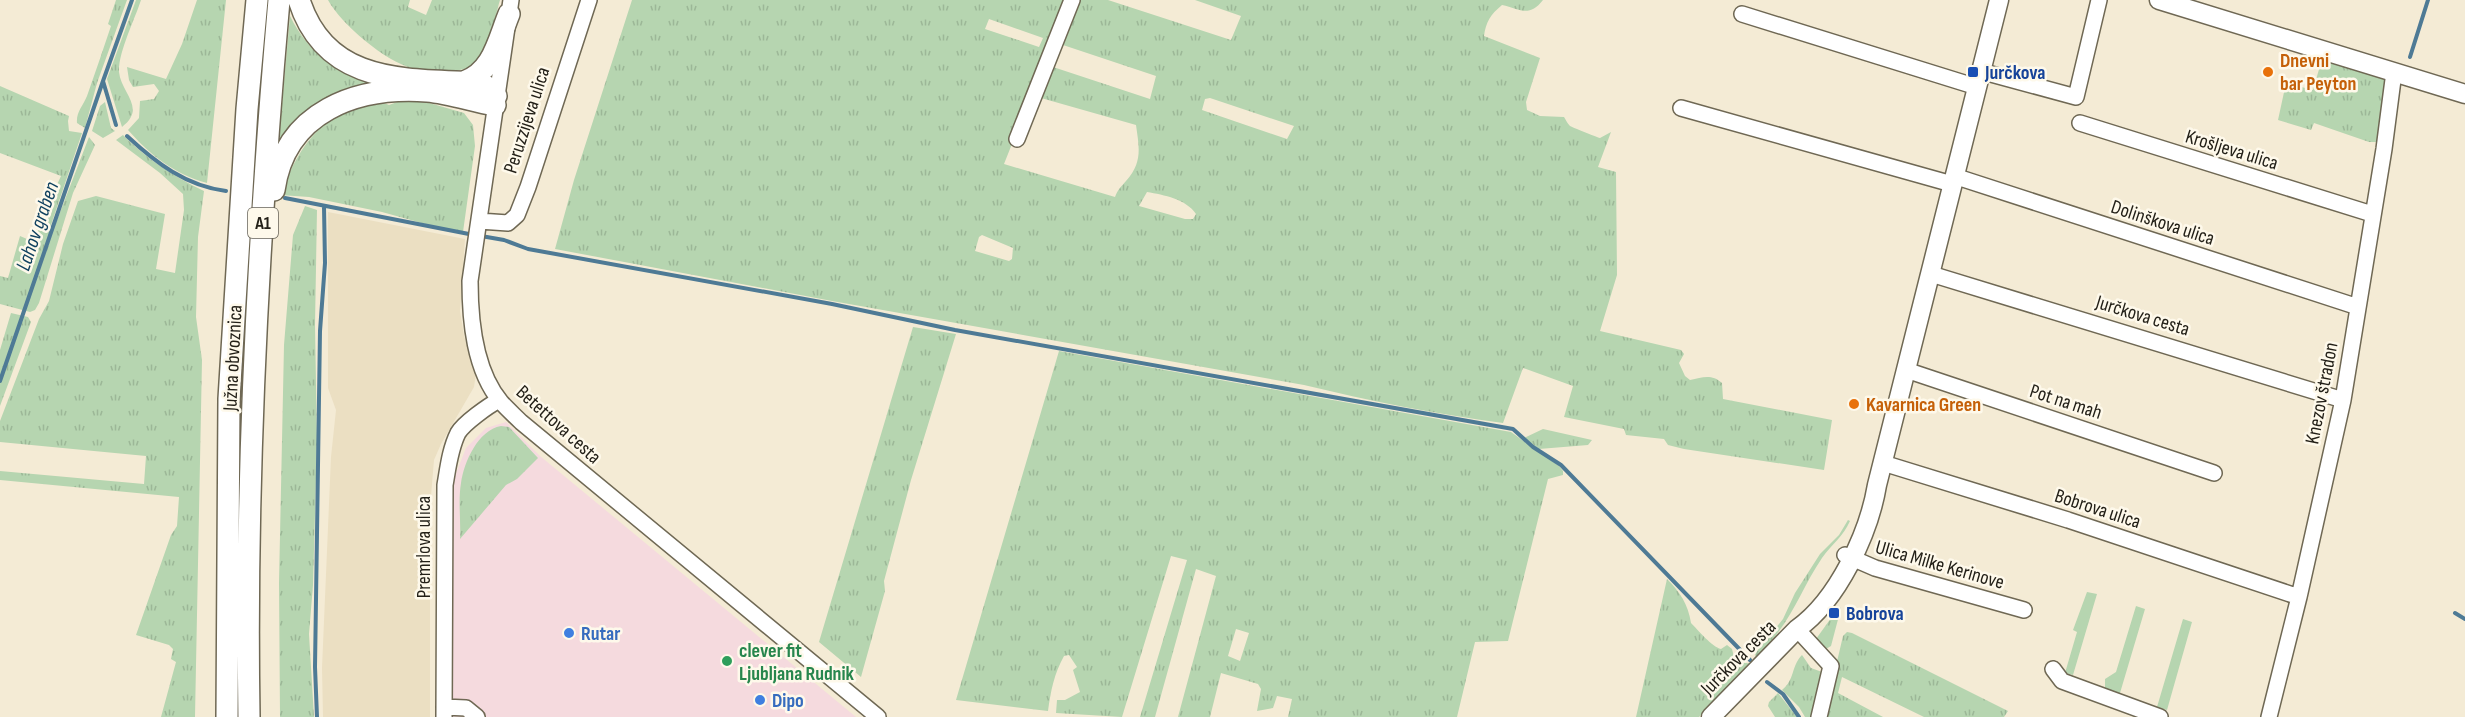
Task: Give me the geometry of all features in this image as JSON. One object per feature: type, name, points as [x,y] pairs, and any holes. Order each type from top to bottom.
[{"type":"highway","name":"Južna obvoznica","points":[[226,717],[229,399],[257,0]]},
{"type":"highway","name":"Južna obvoznica","points":[[249,717],[247,615],[250,447],[270,106],[279,0]]},
{"type":"highway","points":[[299,0],[306,18],[325,44],[340,57],[357,67],[387,78],[486,85],[496,101]]},
{"type":"highway","points":[[464,82],[481,74],[488,66],[510,7]]},
{"type":"highway","points":[[250,447],[261,398],[275,185],[280,165],[295,138],[314,118],[332,106],[344,100],[369,94],[389,91],[429,92],[496,101]]},
{"type":"main road","name":"Jurčkova cesta","points":[[1711,717],[1797,629],[1812,619],[1848,557],[1877,485],[1999,0]]},
{"type":"main road","points":[[2159,0],[2465,94]]},
{"type":"street","name":"Peruzzijeva ulica","points":[[477,231],[505,223],[517,215],[589,0]]},
{"type":"street","points":[[1017,139],[1072,0]]},
{"type":"street","points":[[1742,14],[1978,79],[2076,97],[2099,0]]},
{"type":"street","name":"Betettova cesta","points":[[510,7],[477,231],[471,281],[470,315],[481,363],[500,400],[529,429],[878,717]]},
{"type":"street","name":"Knezov štradon","points":[[2269,717],[2299,597],[2343,400],[2384,149],[2394,72]]},
{"type":"street","points":[[1681,108],[1953,180]]},
{"type":"street","name":"Krošljeva ulica","points":[[2080,123],[2372,214]]},
{"type":"street","name":"Dolinškova ulica","points":[[1953,180],[2358,307]]},
{"type":"street","name":"Jurčkova cesta","points":[[1931,274],[2343,400]]},
{"type":"street","name":"Pot na mah","points":[[1906,370],[2214,472]]},
{"type":"street","name":"Premrlova ulica","points":[[444,712],[445,485],[450,458],[459,432],[500,400]]},
{"type":"street","name":"Bobrova ulica","points":[[1883,463],[2068,520],[2299,597]]},
{"type":"street","name":"Ulica Milke Kerinove","points":[[1848,557],[1875,568],[2024,610]]},
{"type":"street","name":"Jurčkova cesta","points":[[1797,629],[1831,666],[1820,717]]},
{"type":"street","points":[[2053,669],[2062,681],[2160,717]]},
{"type":"street","points":[[444,712],[466,708],[477,717]]},
{"type":"shaded area","points":[[328,212],[465,239],[460,311],[464,336],[476,374],[474,387],[434,460],[430,508],[430,717],[323,717],[322,668],[331,457],[336,410],[328,388]]},
{"type":"shaded area","points":[[506,422],[540,456],[856,717],[450,717],[453,481],[466,448],[486,428]]},
{"type":"green space","points":[[116,0],[127,0],[97,83],[85,128],[77,123],[78,116],[111,26],[108,24]]},
{"type":"green space","points":[[136,0],[141,0],[119,64],[121,80],[133,107],[129,120],[122,127],[107,79]]},
{"type":"green space","points":[[197,0],[226,0],[207,183],[173,169],[145,148],[128,130],[139,118],[140,101],[154,99],[159,91],[154,84],[133,87],[129,80],[127,67],[166,79],[182,44]]},
{"type":"green space","points":[[328,0],[410,0],[408,7],[426,15],[432,0],[500,0],[491,34],[480,57],[467,68],[454,71],[412,68],[390,58],[353,30]]},
{"type":"green space","points":[[632,0],[1069,0],[1004,164],[1115,197],[1137,161],[1139,147],[1136,125],[1041,98],[1047,65],[1150,99],[1156,76],[1060,44],[1075,0],[1108,0],[1231,40],[1241,16],[1195,0],[1543,0],[1529,11],[1502,5],[1489,19],[1484,36],[1540,58],[1526,102],[1527,110],[1540,116],[1564,117],[1570,126],[1600,138],[1611,132],[1598,167],[1616,172],[1617,275],[1600,331],[1681,350],[1684,354],[1679,363],[1685,376],[1690,380],[1715,378],[1722,383],[1723,399],[1832,420],[1824,470],[1684,449],[1668,445],[1664,439],[1626,435],[1624,429],[1564,417],[1573,386],[1523,368],[1503,423],[1378,402],[1304,385],[555,249],[574,180]],"holes":[[[989,19],[1043,38],[1039,47],[985,29]],[[1210,98],[1294,126],[1287,139],[1202,110],[1205,99]],[[1147,192],[1181,201],[1196,214],[1193,219],[1185,219],[1139,206]],[[982,235],[1013,248],[1012,259],[1009,261],[975,251],[979,237]]]},
{"type":"green space","points":[[290,16],[306,41],[325,59],[375,84],[346,90],[322,101],[302,116],[283,139],[279,137]]},
{"type":"green space","points":[[2322,59],[2382,78],[2385,81],[2380,139],[2377,142],[2369,142],[2314,123],[2311,130],[2278,120],[2286,83],[2313,90]]},
{"type":"green space","points":[[0,86],[69,116],[69,131],[82,133],[51,225],[54,228],[89,137],[95,145],[73,193],[39,303],[35,310],[30,312],[0,304],[0,276],[8,278],[20,236],[34,242],[61,176],[0,153]]},
{"type":"green space","points":[[419,100],[464,113],[473,125],[475,146],[463,232],[309,197],[280,195],[301,152],[310,139],[332,119],[362,107]]},
{"type":"green space","points":[[105,102],[111,128],[115,131],[103,138],[92,131],[100,106]]},
{"type":"green space","points":[[123,135],[161,166],[204,191],[198,237],[196,317],[202,360],[195,717],[161,717],[176,662],[171,659],[173,649],[169,645],[136,635],[171,535],[177,526],[179,497],[0,480],[0,471],[144,484],[146,456],[0,442],[0,421],[39,319],[49,301],[63,244],[78,201],[96,196],[165,214],[156,269],[175,273],[184,210],[183,194],[160,173],[116,140]]},
{"type":"green space","points":[[305,206],[317,210],[315,325],[317,442],[313,585],[309,634],[314,717],[280,717],[279,583],[284,345],[293,235]]},
{"type":"green space","points":[[11,313],[28,317],[31,322],[0,406],[0,350]]},
{"type":"green space","points":[[913,327],[956,334],[911,480],[884,581],[885,591],[861,677],[819,642]]},
{"type":"green space","points":[[1059,351],[1511,432],[1563,471],[1563,475],[1548,479],[1508,641],[1475,642],[1457,717],[1288,717],[1292,699],[1277,696],[1273,708],[1257,711],[1261,689],[1258,684],[1221,673],[1210,717],[1178,717],[1216,576],[1196,569],[1155,717],[1140,717],[1187,560],[1171,556],[1122,717],[1056,713],[1057,700],[1065,700],[1080,692],[1073,670],[1077,667],[1069,655],[1064,656],[1058,669],[1048,711],[956,700]],"holes":[[[1236,629],[1249,633],[1240,661],[1228,656]]]},
{"type":"green space","points":[[501,426],[509,427],[538,458],[517,479],[506,485],[460,539],[460,490],[465,466],[479,440],[485,434]]},
{"type":"green space","points":[[1543,429],[1592,440],[1588,445],[1539,449],[1524,438]]},
{"type":"green space","points":[[1848,520],[1850,521],[1847,527],[1822,558],[1786,621],[1771,641],[1773,643],[1757,659],[1755,655],[1757,651],[1783,619],[1795,593],[1820,554],[1839,535]]},
{"type":"green space","points":[[1667,579],[1683,599],[1691,623],[1705,638],[1721,649],[1727,645],[1732,649],[1735,661],[1752,664],[1699,717],[1636,717]]},
{"type":"green space","points":[[2087,592],[2097,594],[2073,675],[2065,673],[2077,632],[2073,630]]},
{"type":"green space","points":[[2136,606],[2145,609],[2120,693],[2105,689],[2105,679],[2116,672]]},
{"type":"green space","points":[[1839,607],[1841,608],[1831,646],[1826,649],[1816,639]]},
{"type":"green space","points":[[2183,619],[2192,622],[2167,710],[2157,707]]},
{"type":"green space","points":[[1847,632],[2008,711],[2004,717],[1924,717],[1842,677],[1838,693],[1883,717],[1824,717],[1843,636]]},
{"type":"green space","points":[[1802,655],[1811,668],[1822,672],[1823,682],[1814,717],[1805,717],[1799,707],[1782,690],[1789,682]]},
{"type":"green space","points":[[1778,693],[1797,717],[1775,717],[1768,706]]},
{"type":"waterway","points":[[116,125],[103,81],[132,0]]},
{"type":"waterway","points":[[2410,57],[2428,0]]},
{"type":"waterway","name":"Lahov graben","points":[[0,381],[103,81]]},
{"type":"waterway","points":[[127,136],[172,172],[198,184],[226,191]]},
{"type":"waterway","points":[[285,198],[474,235]]},
{"type":"waterway","points":[[317,717],[315,667],[320,331],[325,263],[324,207]]},
{"type":"waterway","points":[[481,236],[504,240],[528,249],[832,304],[955,330],[1513,429],[1533,447],[1561,465],[1750,660]]},
{"type":"waterway","points":[[2455,613],[2465,619]]},
{"type":"waterway","points":[[1767,682],[1783,694],[1799,717]]},
{"type":"place","name":"Jurčkova","points":[[1973,72]]},
{"type":"place","name":"Dnevni bar Peyton","points":[[2268,72]]},
{"type":"place","name":"Kavarnica Green","points":[[1854,404]]},
{"type":"place","name":"Bobrova","points":[[1834,613]]},
{"type":"place","name":"Rutar","points":[[569,633]]},
{"type":"place","name":"clever fit Ljubljana Rudnik","points":[[727,661]]},
{"type":"place","name":"Dipo","points":[[760,700]]}]
